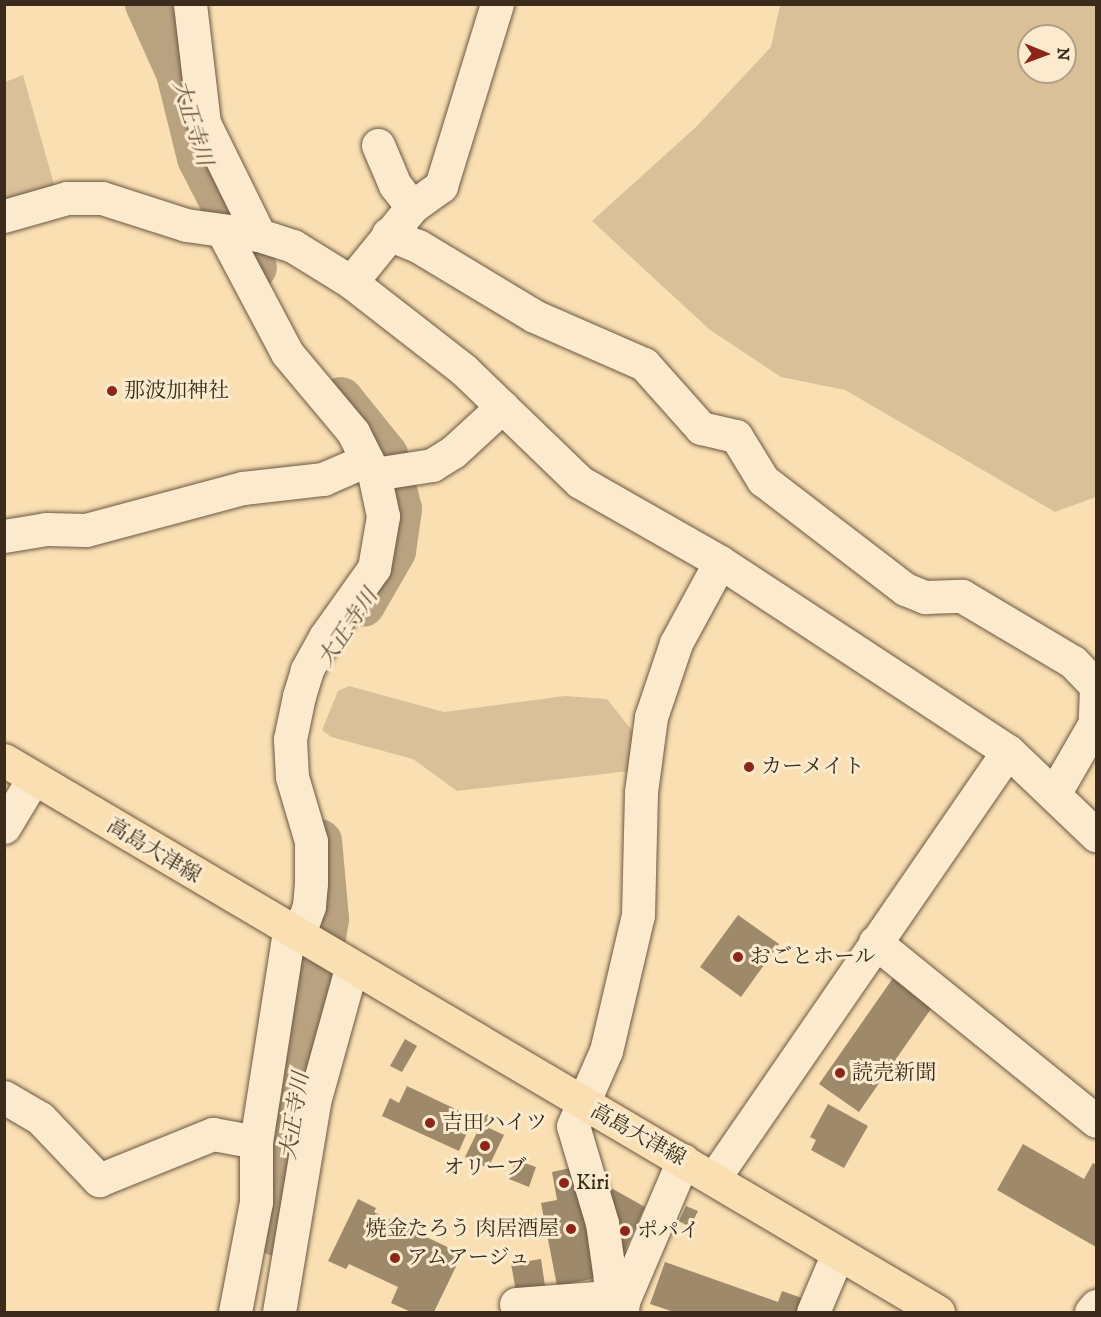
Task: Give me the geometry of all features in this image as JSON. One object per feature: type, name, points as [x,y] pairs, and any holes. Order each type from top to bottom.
[{"type":"main road","name":"高島大津線","points":[[4,760],[343,964],[714,1178],[938,1312]]},
{"type":"street","points":[[190,4],[204,123],[240,233],[287,353],[382,470],[383,516],[374,568],[306,670],[290,739],[292,777],[311,841],[309,906],[297,936],[256,1142],[256,1202],[235,1312]]},
{"type":"street","points":[[351,282],[412,207],[441,186],[497,4]]},
{"type":"street","points":[[378,145],[395,184],[412,207]]},
{"type":"street","points":[[4,216],[67,198],[102,198],[292,246],[351,282],[464,370],[580,482],[720,562],[1008,751],[1096,835]]},
{"type":"street","points":[[388,234],[418,246],[534,316],[644,364],[701,429],[735,436],[763,480],[905,589],[925,597],[962,596],[1073,662],[1096,686],[1095,723],[1054,794]]},
{"type":"street","points":[[4,536],[46,529],[86,530],[243,488],[432,465],[453,452],[502,407]]},
{"type":"street","points":[[622,1307],[610,1279],[602,1223],[573,1126],[580,1102],[606,1051],[639,915],[641,792],[651,717],[676,643],[720,562]]},
{"type":"street","points":[[714,1178],[1008,751]]},
{"type":"street","points":[[4,827],[33,779]]},
{"type":"street","points":[[875,942],[1096,1121]]},
{"type":"street","points":[[284,1306],[314,1102],[343,964]]},
{"type":"street","points":[[4,1097],[40,1119],[99,1179],[213,1134],[256,1142]]},
{"type":"street","points":[[622,1307],[682,1160]]},
{"type":"street","points":[[813,1312],[838,1253]]},
{"type":"street","points":[[516,1304],[606,1297],[622,1307]]},
{"type":"street","points":[[1091,1312],[1096,1306]]},
{"type":"shaded area","points":[[780,5],[1096,5],[1096,497],[1055,512],[845,390],[781,377],[710,330],[592,221],[696,127],[771,47]]},
{"type":"shaded area","points":[[23,75],[55,188],[5,203],[5,82]]},
{"type":"shaded area","points":[[349,686],[444,712],[565,696],[607,699],[634,733],[630,771],[457,791],[413,759],[331,737],[322,730],[338,691]]},
{"type":"building","points":[[738,915],[779,944],[741,997],[700,967]]},
{"type":"building","points":[[893,978],[933,1006],[859,1112],[819,1084]]},
{"type":"building","points":[[405,1039],[417,1046],[402,1072],[390,1066]]},
{"type":"building","name":"吉田ハイツ","points":[[407,1086],[466,1114],[458,1131],[466,1135],[459,1151],[382,1116],[390,1098],[399,1103]]},
{"type":"building","points":[[828,1104],[868,1126],[844,1168],[811,1150],[816,1140],[810,1137]]},
{"type":"building","name":"オリーブ","points":[[486,1114],[492,1116],[487,1127],[504,1135],[488,1168],[465,1157]]},
{"type":"building","points":[[1023,1144],[1084,1179],[1093,1163],[1096,1165],[1096,1247],[997,1190]]},
{"type":"building","points":[[516,1160],[536,1167],[529,1187],[509,1179]]},
{"type":"building","points":[[575,1167],[597,1278],[557,1286],[541,1203],[557,1200],[552,1172]]},
{"type":"building","name":"ポパイ","points":[[604,1184],[645,1207],[622,1256]]},
{"type":"building","name":"アムアージュ","points":[[358,1199],[376,1208],[374,1212],[462,1254],[434,1312],[411,1312],[391,1303],[398,1287],[349,1264],[346,1269],[328,1261]]},
{"type":"building","points":[[686,1206],[698,1211],[690,1227],[679,1221]]},
{"type":"building","points":[[541,1259],[545,1286],[516,1291],[511,1264]]},
{"type":"building","points":[[665,1262],[778,1302],[782,1291],[802,1298],[797,1312],[674,1312],[650,1304]]},
{"type":"waterway","name":"大正寺川","points":[[147,4],[178,73],[199,158],[255,268]]},
{"type":"waterway","name":"大正寺川","points":[[341,399],[386,455],[400,509],[394,551],[363,605]]},
{"type":"waterway","name":"大正寺川","points":[[276,1234],[327,919],[320,841]]},
{"type":"place","name":"那波加神社","points":[[112,391]]},
{"type":"place","name":"カーメイト","points":[[749,767]]},
{"type":"place","name":"おごとホール","points":[[738,957]]},
{"type":"place","name":"読売新聞","points":[[840,1073]]},
{"type":"place","name":"吉田ハイツ","points":[[430,1123]]},
{"type":"place","name":"オリーブ","points":[[485,1146]]},
{"type":"place","name":"Kiri","points":[[564,1183]]},
{"type":"place","name":"焼金たろう 肉居酒屋","points":[[571,1229]]},
{"type":"place","name":"ポパイ","points":[[625,1231]]},
{"type":"place","name":"アムアージュ","points":[[395,1258]]}]
